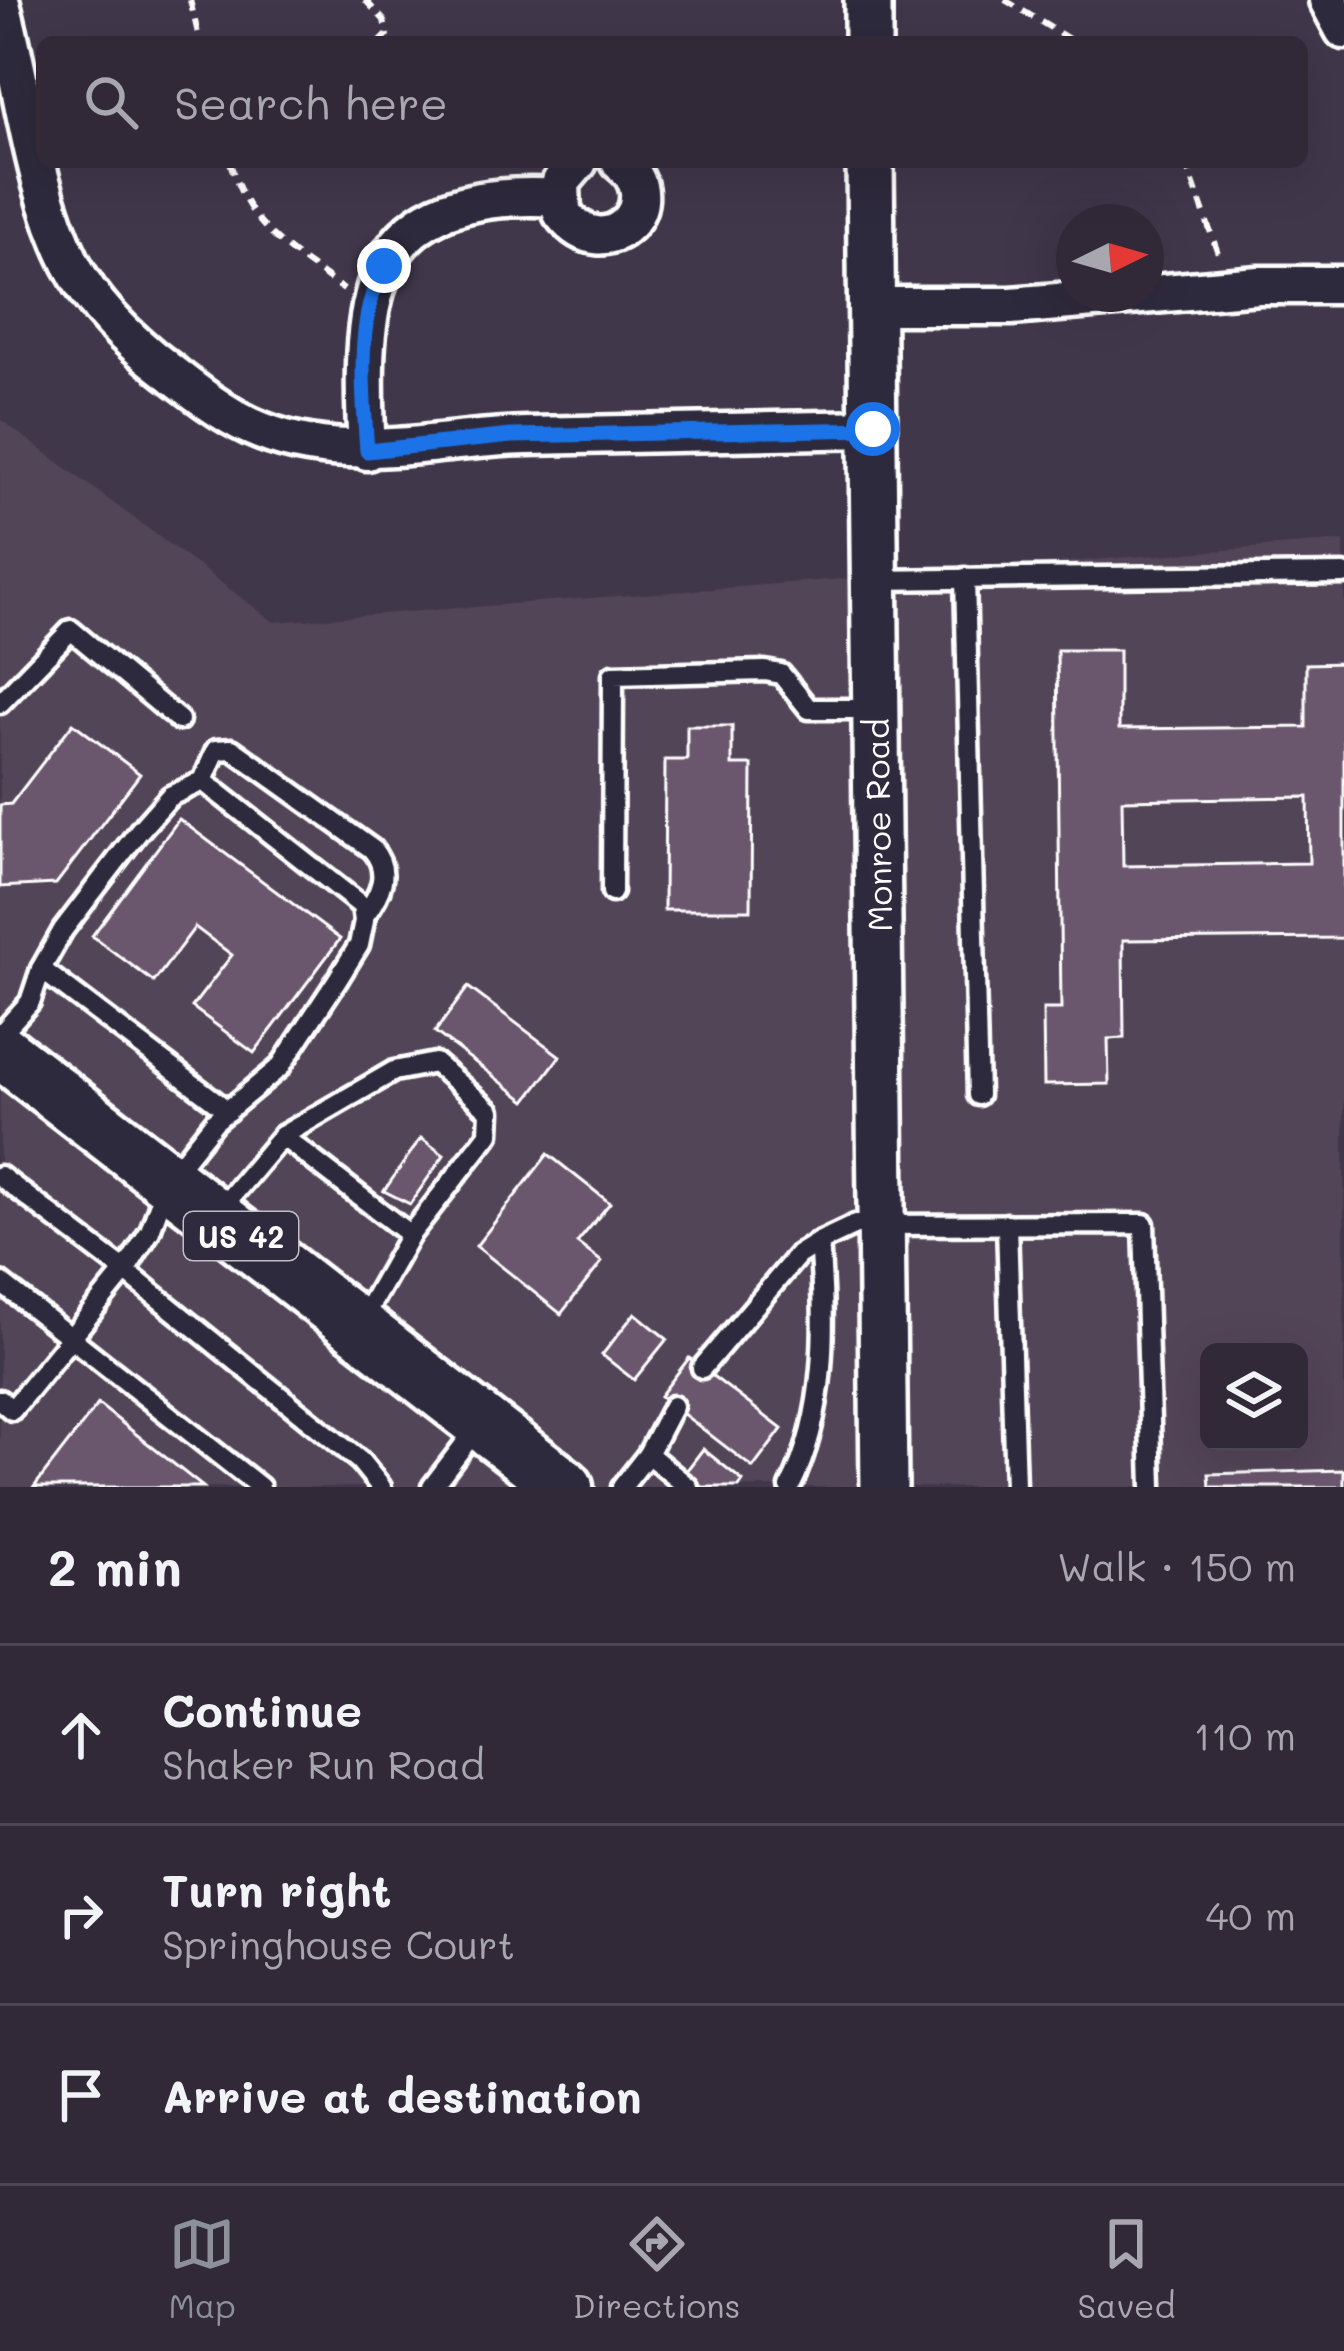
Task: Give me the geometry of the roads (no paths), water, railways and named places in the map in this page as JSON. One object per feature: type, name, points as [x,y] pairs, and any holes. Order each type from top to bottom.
[{"type":"main road","name":"US 42","points":[[0,1050],[565,1487]]},
{"type":"street","points":[[0,0],[36,151]]},
{"type":"street","points":[[868,0],[868,36]]},
{"type":"street","points":[[1328,0],[1344,30]]},
{"type":"street","points":[[40,168],[53,222],[82,282],[108,317],[139,348],[210,403],[289,441],[367,451],[511,436],[873,429]]},
{"type":"street","points":[[573,168],[561,182],[562,213],[572,226],[601,237],[616,233],[637,210],[636,179],[626,168]]},
{"type":"street","name":"Monroe Road","points":[[869,168],[884,1487]]},
{"type":"street","points":[[367,451],[368,307],[384,266],[412,231],[451,208],[494,197],[559,198]]},
{"type":"street","points":[[871,306],[1011,306],[1230,288],[1344,285]]},
{"type":"lane","points":[[874,580],[1344,574]]},
{"type":"lane","points":[[965,578],[978,1095]]},
{"type":"lane","points":[[0,703],[70,630],[179,720]]},
{"type":"lane","points":[[612,892],[613,675],[765,671],[781,674],[809,709],[875,709]]},
{"type":"lane","points":[[0,1035],[31,1002],[41,969],[63,930],[170,796],[203,782],[216,750],[232,749],[381,859],[379,897],[364,916]]},
{"type":"lane","points":[[0,1429],[6,1405],[71,1337],[124,1270],[150,1231],[168,1180],[228,1111],[280,1066],[359,945],[362,906],[203,782]]},
{"type":"lane","points":[[41,969],[228,1111]]},
{"type":"lane","points":[[215,1216],[282,1136],[394,1071],[435,1063],[490,1111],[488,1134],[410,1235],[358,1327]]},
{"type":"lane","points":[[282,1136],[410,1235]]},
{"type":"lane","points":[[0,1176],[360,1461],[381,1487]]},
{"type":"lane","points":[[1007,1224],[1015,1487]]},
{"type":"lane","points":[[702,1368],[798,1256],[842,1228],[1144,1224],[1152,1487]]},
{"type":"lane","points":[[790,1487],[814,1418],[820,1374],[819,1242]]},
{"type":"lane","points":[[0,1282],[260,1487]]},
{"type":"lane","points":[[622,1487],[648,1454],[673,1406]]},
{"type":"lane","points":[[432,1487],[482,1422]]},
{"type":"lane","points":[[648,1454],[688,1487]]}]
